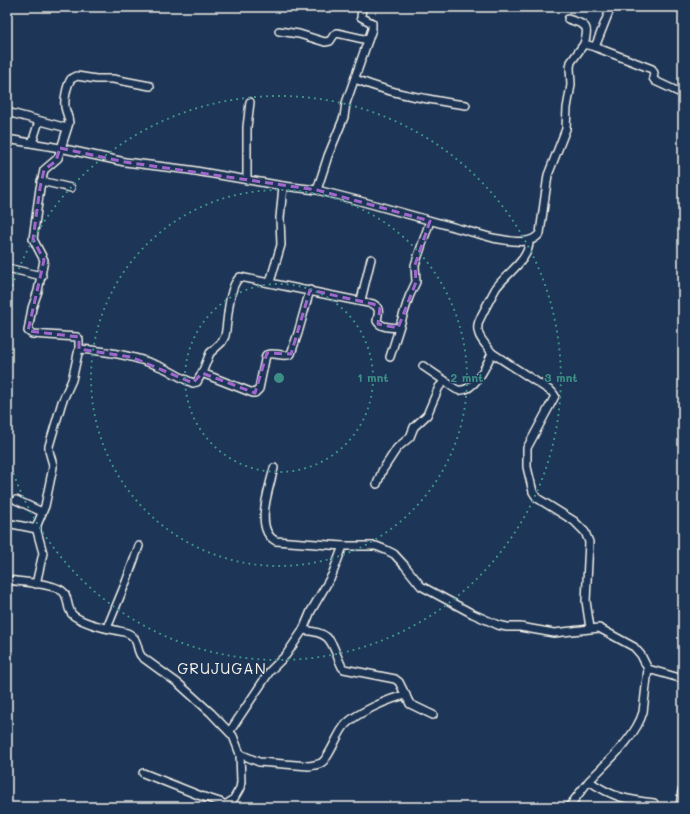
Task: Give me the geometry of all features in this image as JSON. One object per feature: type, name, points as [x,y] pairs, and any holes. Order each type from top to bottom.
[{"type":"street","points":[[317,190],[328,156],[344,117],[346,103],[373,26],[372,23],[361,18],[362,7]]},
{"type":"street","points":[[595,47],[611,7]]},
{"type":"street","points":[[7,139],[60,148],[125,162],[190,170],[283,186],[317,190],[492,238],[529,241],[538,237],[540,233],[548,174],[566,129],[567,108],[571,85],[571,62],[584,44],[587,32],[586,27],[568,19]]},
{"type":"street","points":[[279,31],[299,34],[325,42],[330,41],[337,33],[368,40]]},
{"type":"street","points":[[584,44],[652,69],[654,73],[653,78],[655,81],[683,94]]},
{"type":"street","points":[[36,584],[43,553],[37,525],[42,512],[53,467],[53,463],[48,452],[48,446],[62,402],[72,380],[79,349],[79,339],[77,337],[29,333],[32,308],[42,276],[44,260],[33,239],[41,181],[44,170],[58,158],[69,120],[65,102],[70,81],[73,77],[112,79],[150,86]]},
{"type":"street","points":[[355,79],[377,88],[401,94],[443,103],[466,105]]},
{"type":"street","points":[[247,180],[250,102]]},
{"type":"street","points":[[7,112],[67,128]]},
{"type":"street","points":[[32,143],[38,121]]},
{"type":"street","points":[[41,181],[71,188]]},
{"type":"street","points":[[270,282],[281,245],[280,218],[283,186]]},
{"type":"street","points":[[390,357],[398,328],[416,282],[415,265],[430,221]]},
{"type":"street","points":[[529,241],[528,250],[497,287],[477,326],[477,330],[481,339],[492,353],[554,394],[555,398],[527,448],[526,466],[533,492],[537,498],[574,521],[585,532],[589,542],[586,601],[587,629]]},
{"type":"street","points":[[361,300],[372,259]]},
{"type":"street","points":[[7,268],[42,276]]},
{"type":"street","points":[[79,349],[97,350],[131,357],[166,369],[193,383],[197,382],[210,353],[222,342],[225,336],[232,292],[238,278],[244,277],[361,300],[377,305],[379,310],[377,321],[378,324],[381,326],[398,328]]},
{"type":"street","points":[[202,373],[255,393],[259,389],[266,356],[269,354],[286,356],[291,354],[310,290]]},
{"type":"street","points":[[423,366],[445,382],[459,390],[463,390],[480,378],[492,353]]},
{"type":"street","points":[[377,484],[382,471],[397,448],[410,437],[414,427],[427,415],[439,387],[445,382]]},
{"type":"street","points":[[274,468],[263,518],[266,530],[272,540],[343,546],[376,546],[394,554],[421,586],[473,614],[498,625],[554,633],[595,628],[602,629],[634,647],[641,655],[648,669],[641,718],[624,744],[589,781],[569,807]]},
{"type":"street","points":[[16,500],[26,503],[31,508],[42,512]]},
{"type":"street","points":[[7,523],[37,529]]},
{"type":"street","points":[[107,628],[126,582],[138,546]]},
{"type":"street","points":[[230,731],[253,693],[270,671],[286,655],[303,630],[311,611],[332,575],[343,546]]},
{"type":"street","points":[[7,580],[60,589],[64,592],[71,613],[75,617],[107,628],[125,632],[134,637],[139,654],[142,657],[179,684],[230,731],[240,754],[240,788],[233,800],[225,806],[143,773]]},
{"type":"street","points":[[303,630],[317,631],[324,634],[330,640],[339,662],[344,669],[395,679],[399,682],[410,704],[433,716]]},
{"type":"street","points":[[648,669],[683,678]]},
{"type":"street","points":[[240,754],[259,762],[291,763],[309,766],[317,765],[322,763],[340,731],[351,720],[387,700],[406,695]]},
{"type":"street","points":[[589,781],[602,790],[623,799],[654,803]]},
{"type":"street","points":[[681,807],[683,791]]},
{"type":"highlighted area","points":[[60,148],[125,162],[317,190],[430,221],[415,265],[416,282],[398,328],[378,324],[380,307],[373,304],[310,290],[291,354],[267,353],[255,393],[202,373],[193,383],[131,357],[79,349],[79,337],[28,331],[44,260],[33,239],[40,188],[44,170],[56,161]]},
{"type":"district","name":"GRUJUGAN","points":[[222,669]]}]
